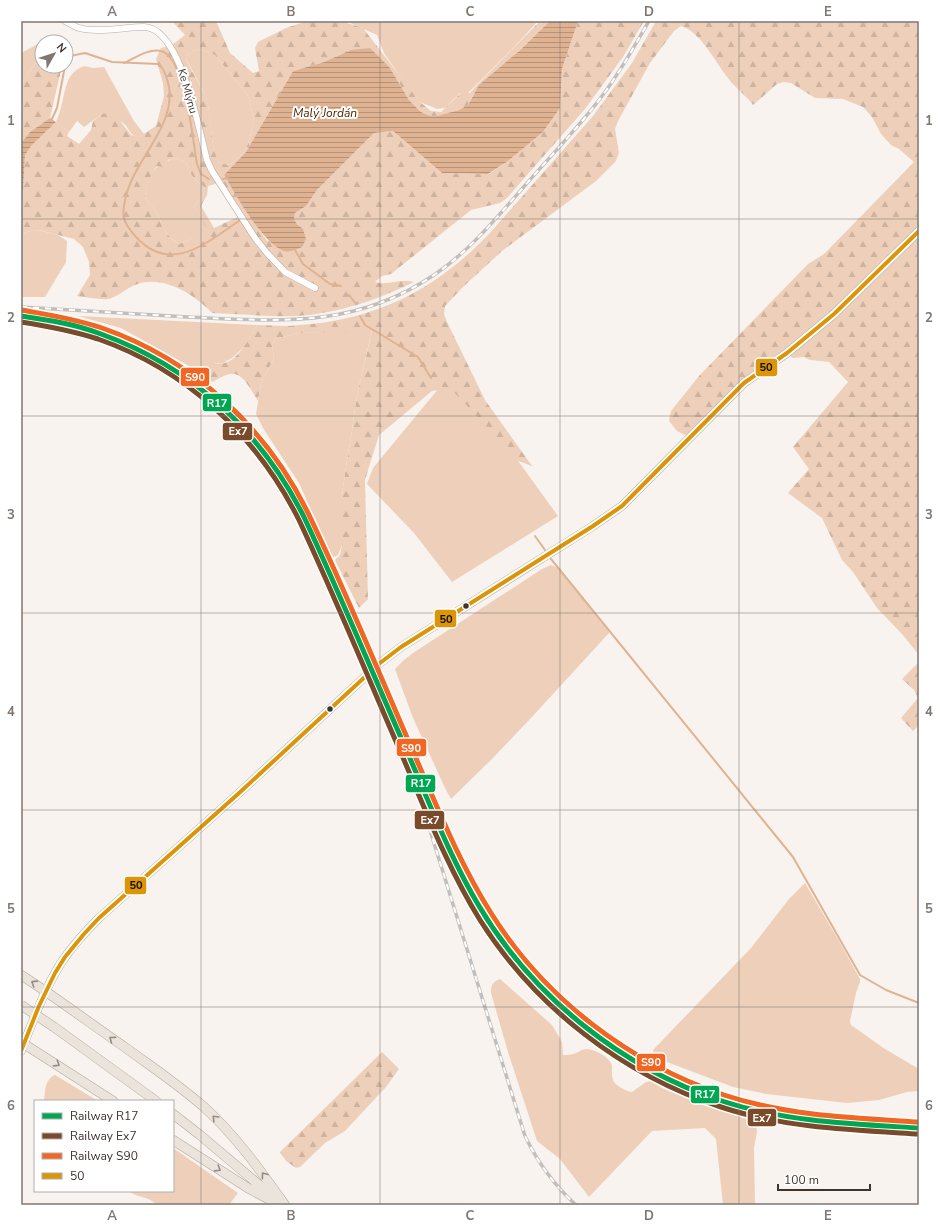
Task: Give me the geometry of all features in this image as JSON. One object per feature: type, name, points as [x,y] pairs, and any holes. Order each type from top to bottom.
[{"type":"main road","points":[[21,975],[46,991],[186,1092],[204,1107],[225,1128],[261,1172],[284,1205]]},
{"type":"main road","points":[[21,1005],[155,1100]]},
{"type":"main road","points":[[22,1045],[111,1100]]},
{"type":"main road","points":[[174,1115],[284,1205]]},
{"type":"main road","points":[[174,1141],[248,1188],[279,1205]]},
{"type":"street","name":"Ke Mlýnu","points":[[65,21],[77,27],[92,29],[146,27],[158,33],[168,42],[179,60],[186,80],[207,160],[212,171],[255,238],[285,272],[315,288]]},
{"type":"street","points":[[22,1045],[46,991],[61,963],[75,944],[99,918],[238,794],[368,673],[401,647],[622,506],[744,383],[787,353],[817,329],[919,231]]},
{"type":"green space","points":[[172,21],[216,21],[230,53],[253,73],[259,71],[255,48],[258,42],[286,28],[307,21],[344,21],[363,28],[420,102],[431,111],[441,112],[461,93],[470,93],[540,21],[550,21],[473,95],[468,105],[459,110],[433,117],[421,112],[409,100],[390,68],[351,50],[324,62],[293,71],[246,152],[224,175],[267,241],[303,229],[294,219],[295,213],[306,206],[317,190],[374,133],[393,131],[442,173],[489,174],[508,161],[543,132],[560,108],[562,69],[578,21],[644,21],[623,57],[585,109],[507,198],[500,203],[471,210],[391,274],[382,276],[375,282],[414,282],[358,305],[328,312],[298,316],[212,313],[187,293],[166,284],[156,282],[145,282],[135,285],[108,299],[77,296],[90,275],[89,262],[83,247],[74,239],[39,230],[21,233],[21,193],[23,192],[25,155],[32,145],[56,122],[69,132],[67,136],[79,144],[91,130],[93,121],[102,114],[113,112],[131,135],[139,137],[156,126],[164,96],[163,83],[156,59],[161,48],[172,45],[185,35]],"holes":[[[199,49],[215,55],[247,94],[250,102],[254,122],[248,144],[243,153],[230,165],[219,163],[216,156],[206,98],[186,59],[191,52]],[[176,158],[185,162],[192,175],[205,188],[203,195],[194,206],[207,229],[179,244],[167,234],[156,212],[145,198],[152,173],[157,166],[163,167],[168,160]],[[222,182],[244,214],[214,228],[201,206],[207,195],[208,186]]]},
{"type":"green space","points":[[346,21],[538,21],[468,93],[460,93],[445,108],[437,109],[420,102],[406,85],[384,53],[377,35]]},
{"type":"green space","points":[[656,21],[919,21],[919,655],[902,634],[877,608],[853,572],[842,560],[822,518],[788,493],[809,469],[793,447],[848,382],[829,362],[810,360],[804,357],[793,358],[784,352],[687,436],[677,431],[669,421],[671,411],[699,376],[808,264],[824,254],[914,162],[899,149],[891,145],[881,134],[872,117],[863,107],[843,99],[815,98],[791,83],[783,82],[777,84],[753,105],[731,82],[695,34],[681,26],[674,31],[650,63],[618,121],[615,129],[619,153],[616,161],[596,181],[502,251],[445,306],[444,314],[447,322],[485,400],[532,466],[510,458],[493,433],[450,388],[432,391],[379,435],[365,480],[368,599],[359,608],[335,560],[340,555],[342,545],[342,495],[357,395],[372,331],[298,333],[275,339],[272,345],[274,358],[261,383],[258,401],[247,383],[239,376],[230,374],[212,382],[207,374],[206,369],[208,364],[224,363],[239,353],[257,325],[294,326],[327,322],[379,309],[426,286],[448,271],[489,234],[593,116],[632,63]]},
{"type":"green space","points":[[34,46],[34,65],[23,83],[21,93],[21,53]]},
{"type":"green space","points":[[199,49],[215,55],[247,94],[250,102],[254,122],[248,144],[243,153],[230,165],[219,163],[215,155],[208,105],[203,90],[186,59],[191,52]]},
{"type":"green space","points":[[34,65],[34,74],[60,74],[50,118],[30,132],[21,143],[21,89],[27,75]]},
{"type":"green space","points":[[84,66],[93,68],[104,67],[134,121],[144,134],[139,137],[133,135],[123,123],[102,114],[84,127],[77,121],[69,132],[56,122],[67,83],[72,74]]},
{"type":"green space","points":[[176,158],[187,164],[192,175],[205,188],[203,195],[194,206],[208,229],[179,244],[167,234],[156,212],[145,198],[148,183],[153,172],[157,167]]},
{"type":"green space","points":[[38,230],[58,235],[67,241],[66,262],[45,297],[21,297],[21,233]]},
{"type":"green space","points":[[78,316],[257,325],[245,346],[232,358],[223,363],[216,363],[205,369],[207,376],[121,328]]},
{"type":"green space","points":[[372,330],[357,395],[342,495],[342,545],[338,555],[334,557],[331,555],[299,483],[263,428],[256,414],[261,383],[274,358],[272,345],[275,339],[298,333]]},
{"type":"green space","points":[[453,371],[558,516],[452,582],[414,533],[367,484],[373,468]]},
{"type":"green space","points":[[551,565],[558,568],[609,631],[609,633],[492,759],[451,799],[413,718],[395,669],[413,653],[542,569]]},
{"type":"green space","points":[[919,662],[919,725],[913,731],[901,718],[918,698],[914,690],[902,679]]},
{"type":"green space","points":[[805,883],[860,979],[850,1021],[851,1025],[885,1049],[919,1069],[919,1091],[907,1092],[879,1100],[847,1103],[766,1094],[733,1087],[667,1062],[654,1055],[653,1050],[751,948],[789,899]]},
{"type":"green space","points":[[500,979],[552,1025],[562,1042],[563,1055],[572,1054],[585,1049],[594,1051],[602,1054],[609,1060],[612,1066],[612,1076],[614,1082],[625,1090],[632,1092],[646,1082],[651,1081],[662,1088],[703,1105],[752,1121],[756,1124],[757,1132],[754,1148],[755,1205],[723,1205],[716,1139],[705,1128],[652,1131],[589,1197],[560,1159],[537,1141],[508,1052],[491,993],[492,984]]},
{"type":"green space","points":[[382,1052],[399,1069],[386,1087],[345,1131],[325,1143],[300,1167],[296,1168],[286,1161],[280,1152]]},
{"type":"green space","points":[[55,1075],[96,1100],[44,1100],[47,1082]]},
{"type":"green space","points":[[174,1149],[238,1193],[229,1205],[157,1205],[150,1200],[130,1192],[174,1192]]},
{"type":"water","name":"Malý Jordán","points":[[550,21],[578,21],[562,69],[560,108],[543,132],[508,161],[488,174],[442,173],[393,131],[374,133],[317,190],[306,206],[295,213],[294,219],[303,229],[306,239],[302,247],[288,252],[284,251],[267,239],[250,218],[224,175],[246,152],[293,71],[324,62],[351,50],[370,48],[390,68],[409,100],[421,112],[433,117],[459,110],[468,105],[479,85],[519,51]]},
{"type":"water","points":[[50,118],[56,122],[32,145],[25,155],[23,192],[21,193],[21,143],[30,132]]},
{"type":"waterway","points":[[124,63],[142,54],[156,50],[169,56],[182,83],[197,164],[201,174],[209,179]]},
{"type":"waterway","points":[[74,55],[85,53],[112,62],[158,64],[165,72],[170,92],[168,108],[156,138],[131,181],[124,203],[123,214],[125,222],[136,237],[149,248],[163,254],[176,254],[190,251],[203,245],[242,219]]},
{"type":"waterway","points":[[51,121],[57,108],[63,74]]},
{"type":"waterway","points":[[223,179],[228,178]]},
{"type":"waterway","points":[[295,250],[303,264],[330,284],[341,286]]},
{"type":"waterway","points":[[349,295],[356,304]]},
{"type":"waterway","points":[[360,316],[365,325],[418,357],[431,378]]},
{"type":"waterway","points":[[535,536],[545,550]]},
{"type":"waterway","points":[[551,559],[793,857],[860,975],[886,990],[919,1003]]},
{"type":"railway","points":[[21,307],[188,317],[285,320],[315,318],[345,313],[375,305],[404,292],[434,275],[460,255],[495,219],[596,104],[617,75],[649,21]]},
{"type":"railway","points":[[410,770],[525,1136],[547,1173],[576,1205]]},
{"type":"rail line","name":"S90","points":[[22,310],[72,320],[102,328],[136,342],[167,358],[197,378],[224,401],[249,426],[272,454],[292,483],[309,515],[350,605],[441,816],[469,875],[491,913],[512,944],[536,973],[563,1000],[592,1024],[623,1046],[655,1065],[724,1095],[772,1108],[796,1112],[919,1122]]},
{"type":"rail line","name":"R17","points":[[21,316],[61,323],[101,334],[134,348],[165,364],[194,384],[220,406],[245,430],[267,457],[287,486],[318,547],[459,870],[479,906],[501,939],[526,970],[553,999],[583,1025],[615,1049],[649,1069],[685,1087],[722,1101],[770,1114],[795,1118],[919,1128]]},
{"type":"rail line","name":"Ex7","points":[[21,322],[60,329],[98,339],[130,352],[161,369],[190,388],[216,410],[240,434],[262,461],[282,489],[313,550],[430,821],[458,882],[480,920],[502,952],[527,981],[555,1009],[584,1034],[616,1057],[650,1077],[721,1107],[770,1120],[794,1124],[919,1134]]},
{"type":"transit line","name":"50","points":[[21,1051],[39,1006],[55,973],[65,957],[99,918],[238,794],[380,663],[401,647],[593,526],[622,506],[744,383],[787,353],[834,314],[919,231]]}]
